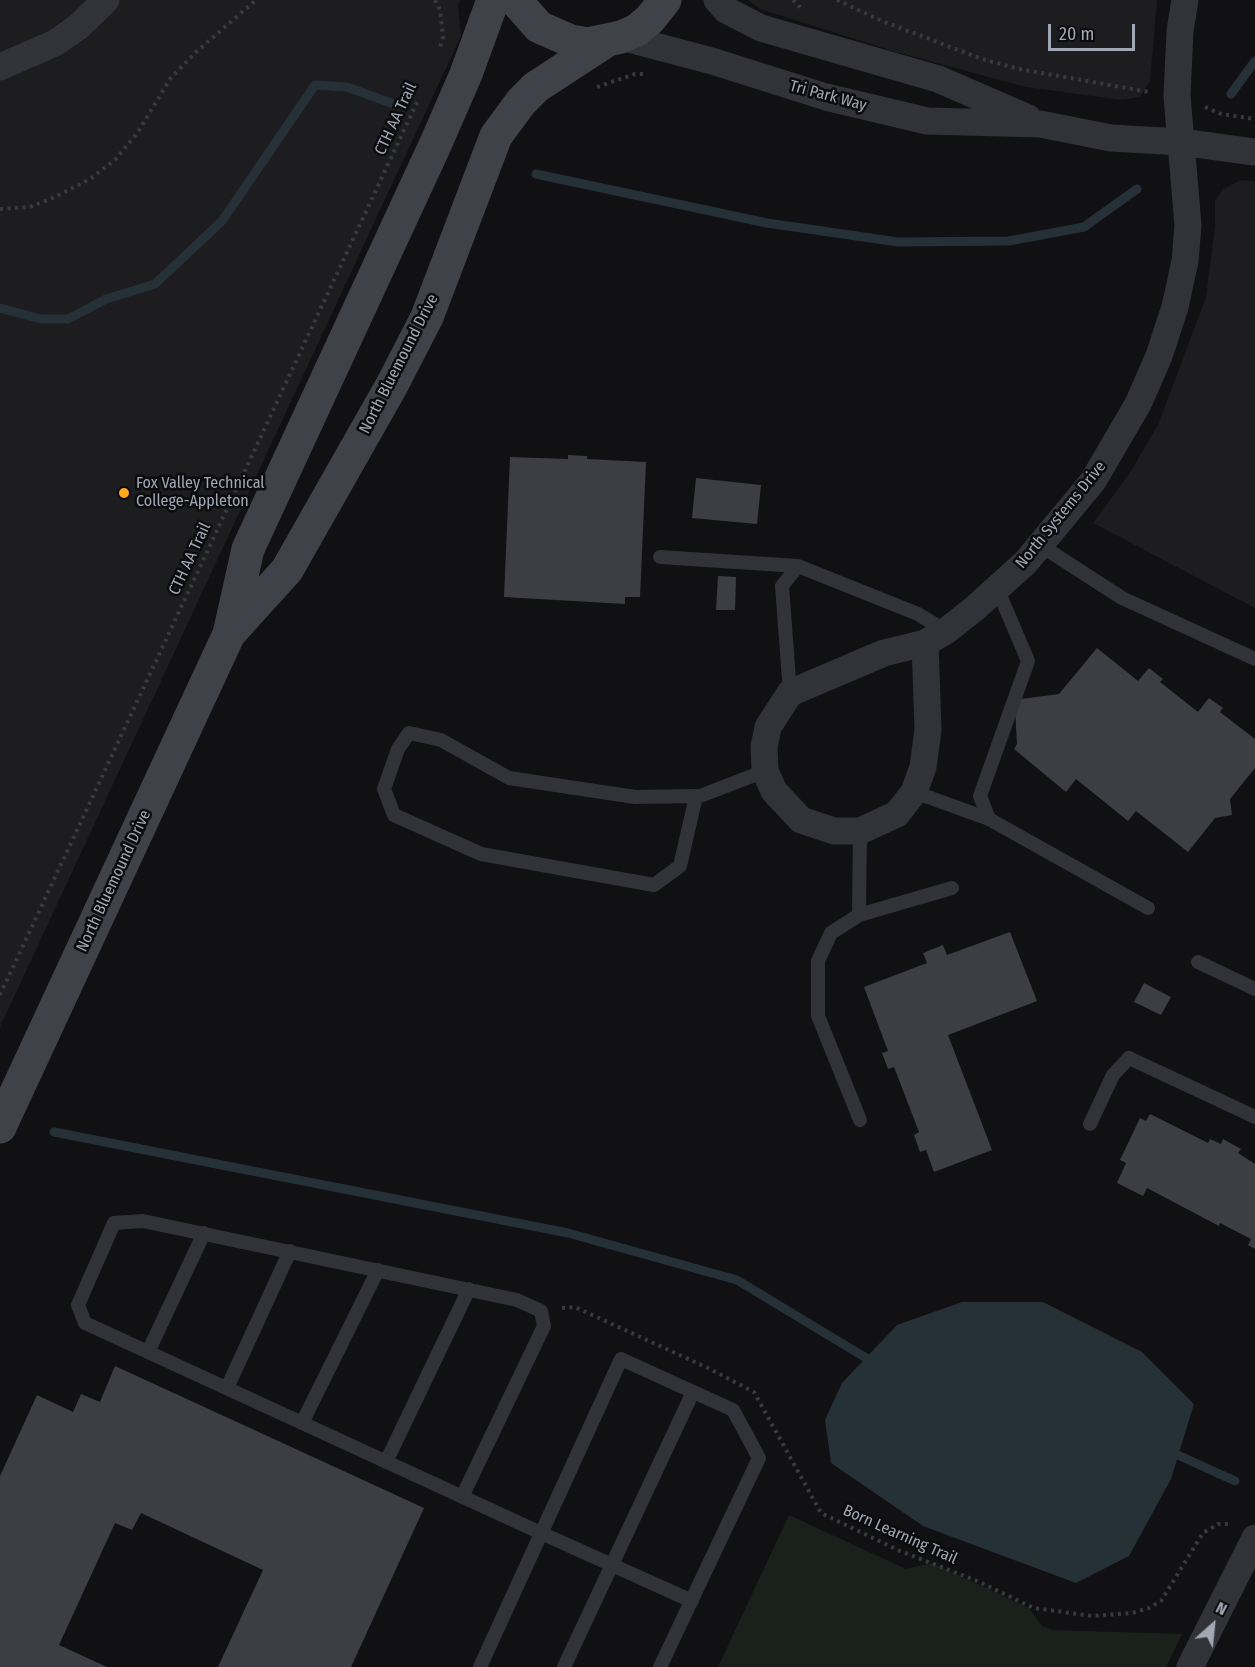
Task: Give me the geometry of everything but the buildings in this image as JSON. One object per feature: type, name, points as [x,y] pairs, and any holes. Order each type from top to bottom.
[{"type":"main road","points":[[515,0],[527,15],[555,35],[588,44],[613,40]]},
{"type":"main road","name":"North Bluemound Drive","points":[[229,634],[287,570],[392,385],[427,317],[496,136],[521,102],[536,87],[650,19],[665,0]]},
{"type":"main road","name":"North Bluemound Drive","points":[[0,1127],[229,634],[248,549],[436,143],[485,7]]},
{"type":"street","points":[[0,68],[54,43],[78,27],[106,0]]},
{"type":"street","name":"Tri Park Way","points":[[717,0],[726,10],[761,28],[938,79],[1040,124]]},
{"type":"street","name":"North Systems Drive","points":[[790,693],[884,653],[935,637],[997,588],[1040,544],[1099,472],[1138,404],[1159,356],[1175,308],[1185,261],[1188,225],[1177,96],[1180,32],[1185,0]]},
{"type":"street","name":"Tri Park Way","points":[[613,40],[712,61],[826,97],[927,120],[1040,124],[1111,138],[1182,142],[1255,152]]},
{"type":"street","points":[[790,693],[768,727],[764,747],[765,771],[774,791],[801,820],[834,831],[860,831],[897,814],[914,792],[923,767],[935,637]]},
{"type":"street","points":[[1190,1667],[1246,1531]]},
{"type":"lane","points":[[1040,544],[1122,598],[1255,659]]},
{"type":"lane","points":[[660,557],[798,566],[918,614],[935,637]]},
{"type":"lane","points":[[790,693],[782,586],[798,566]]},
{"type":"lane","points":[[989,819],[980,796],[1028,661],[997,588]]},
{"type":"lane","points":[[696,796],[680,866],[654,885],[481,854],[394,815],[384,789],[398,749],[409,733],[441,740],[509,778],[634,797],[696,796],[765,771]]},
{"type":"lane","points":[[914,792],[989,819],[1148,908]]},
{"type":"lane","points":[[859,915],[860,831]]},
{"type":"lane","points":[[860,1120],[818,1016],[818,961],[831,933],[859,915],[952,888]]},
{"type":"lane","points":[[1198,962],[1255,989]]},
{"type":"lane","points":[[1090,1124],[1113,1075],[1129,1058],[1255,1117]]},
{"type":"lane","points":[[462,1497],[544,1326],[541,1311],[517,1300],[204,1233],[143,1221],[114,1223],[78,1305],[85,1323],[227,1388],[386,1462],[462,1497],[541,1533],[612,1566],[692,1601]]},
{"type":"lane","points":[[148,1352],[204,1233]]},
{"type":"lane","points":[[227,1388],[290,1251]]},
{"type":"lane","points":[[302,1423],[378,1270]]},
{"type":"lane","points":[[386,1462],[469,1289]]},
{"type":"lane","points":[[480,1667],[621,1359],[733,1410],[759,1458],[660,1667]]},
{"type":"lane","points":[[564,1667],[693,1392]]},
{"type":"path","points":[[0,209],[30,207],[55,197],[90,179],[115,160],[138,132],[170,79],[195,53],[256,0]]},
{"type":"path","points":[[435,0],[440,10],[443,37],[439,53]]},
{"type":"path","points":[[837,0],[882,21],[982,59],[1019,69],[1177,96],[1221,114],[1255,119]]},
{"type":"path","points":[[587,91],[635,74],[652,74]]},
{"type":"path","name":"CTH AA Trail","points":[[0,994],[421,93]]},
{"type":"path","name":"Born Learning Trail","points":[[541,1311],[575,1307],[708,1368],[754,1392],[821,1513],[900,1551],[975,1580],[1034,1608],[1092,1616],[1132,1613],[1149,1608],[1161,1601],[1203,1533],[1218,1524],[1246,1531]]},
{"type":"shaded area","name":"Fox Valley Technical College-Appleton","points":[[0,0],[460,0],[458,5],[461,36],[0,1027]]},
{"type":"shaded area","points":[[748,0],[1157,0],[1150,81],[1140,97],[1122,100],[1026,87],[896,52],[760,9]]},
{"type":"shaded area","points":[[1241,180],[1255,181],[1255,608],[1093,523],[1129,474],[1158,425],[1206,297],[1215,226],[1215,201],[1223,189]]},
{"type":"shaded area","points":[[962,1302],[1043,1302],[1142,1352],[1194,1404],[1171,1479],[1129,1556],[1076,1583],[923,1526],[831,1463],[825,1420],[842,1383],[897,1325]]},
{"type":"shaded area","points":[[789,1515],[906,1569],[932,1563],[1029,1608],[1042,1626],[1053,1630],[1182,1634],[1166,1667],[718,1667]]},
{"type":"waterway","points":[[1231,94],[1255,61]]},
{"type":"waterway","points":[[0,308],[41,319],[68,319],[106,299],[155,284],[222,221],[315,85],[347,87],[391,103]]},
{"type":"waterway","points":[[536,174],[767,223],[898,242],[1009,241],[1084,227],[1137,189]]},
{"type":"waterway","points":[[54,1132],[568,1233],[737,1280],[876,1364]]},
{"type":"waterway","points":[[1169,1451],[1235,1481]]},
{"type":"place","name":"Fox Valley Technical College-Appleton","points":[[124,493]]}]
